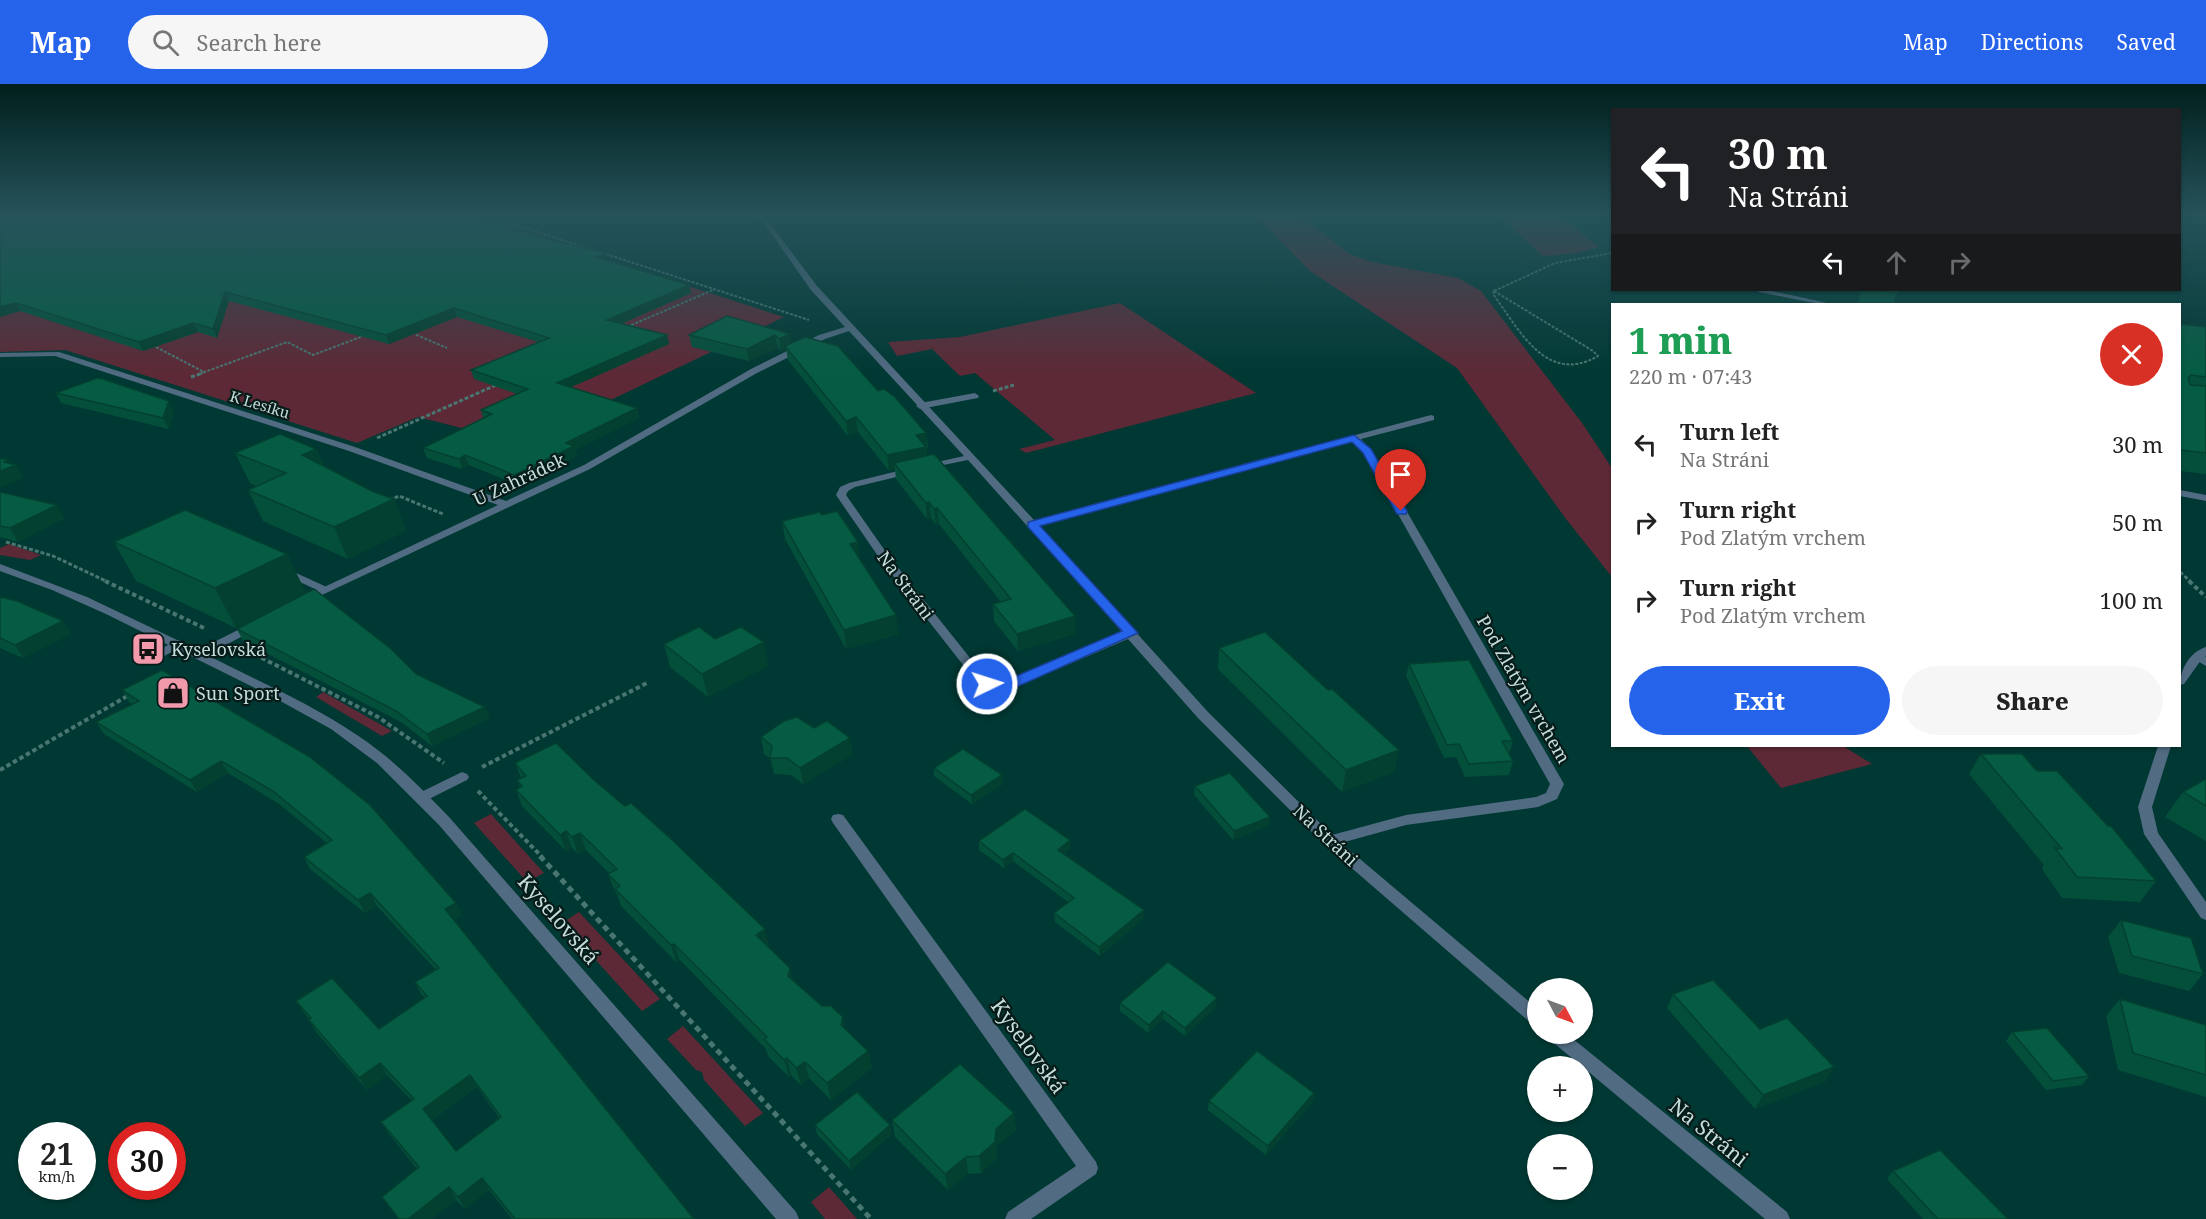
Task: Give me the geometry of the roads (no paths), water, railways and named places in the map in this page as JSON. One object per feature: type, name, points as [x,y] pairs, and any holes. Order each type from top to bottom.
[{"type":"street","name":"Na Stráni","points":[[800,269],[814,288],[920,406],[1032,524],[1203,715],[1330,841],[1527,1010]]},
{"type":"street","points":[[1764,291],[1823,303]]},
{"type":"street","name":"U Zahrádek","points":[[296,604],[609,456],[754,371],[848,326]]},
{"type":"street","name":"K Lesíku","points":[[0,355],[56,354],[159,389],[352,449],[506,505]]},
{"type":"street","points":[[920,406],[975,396]]},
{"type":"street","points":[[1032,524],[1431,417]]},
{"type":"street","name":"Pod Zlatým vrchem","points":[[1330,841],[1367,829],[1426,817],[1538,802],[1552,796],[1557,784],[1367,451],[1354,438]]},
{"type":"street","name":"Na Stráni","points":[[969,457],[858,483],[847,487],[841,495],[884,557],[977,677],[987,684],[1009,685],[1131,633]]},
{"type":"street","points":[[2181,493],[2206,498]]},
{"type":"street","points":[[272,565],[325,590]]},
{"type":"street","name":"Kyselovská","points":[[0,567],[74,595],[177,644],[310,711],[374,753],[422,797],[789,1219]]},
{"type":"street","points":[[198,655],[267,619]]},
{"type":"street","points":[[145,661],[177,644]]},
{"type":"street","points":[[2181,680],[2203,657]]},
{"type":"street","points":[[2164,747],[2145,807],[2151,834],[2206,914]]},
{"type":"street","points":[[422,797],[462,777]]},
{"type":"street","name":"Kyselovská","points":[[838,819],[1089,1168],[1015,1219]]},
{"type":"street","name":"Na Stráni","points":[[1567,1044],[1780,1219]]},
{"type":"place","name":"Kyselovská","points":[[148,649]]},
{"type":"place","name":"Sun Sport","points":[[173,693]]}]
